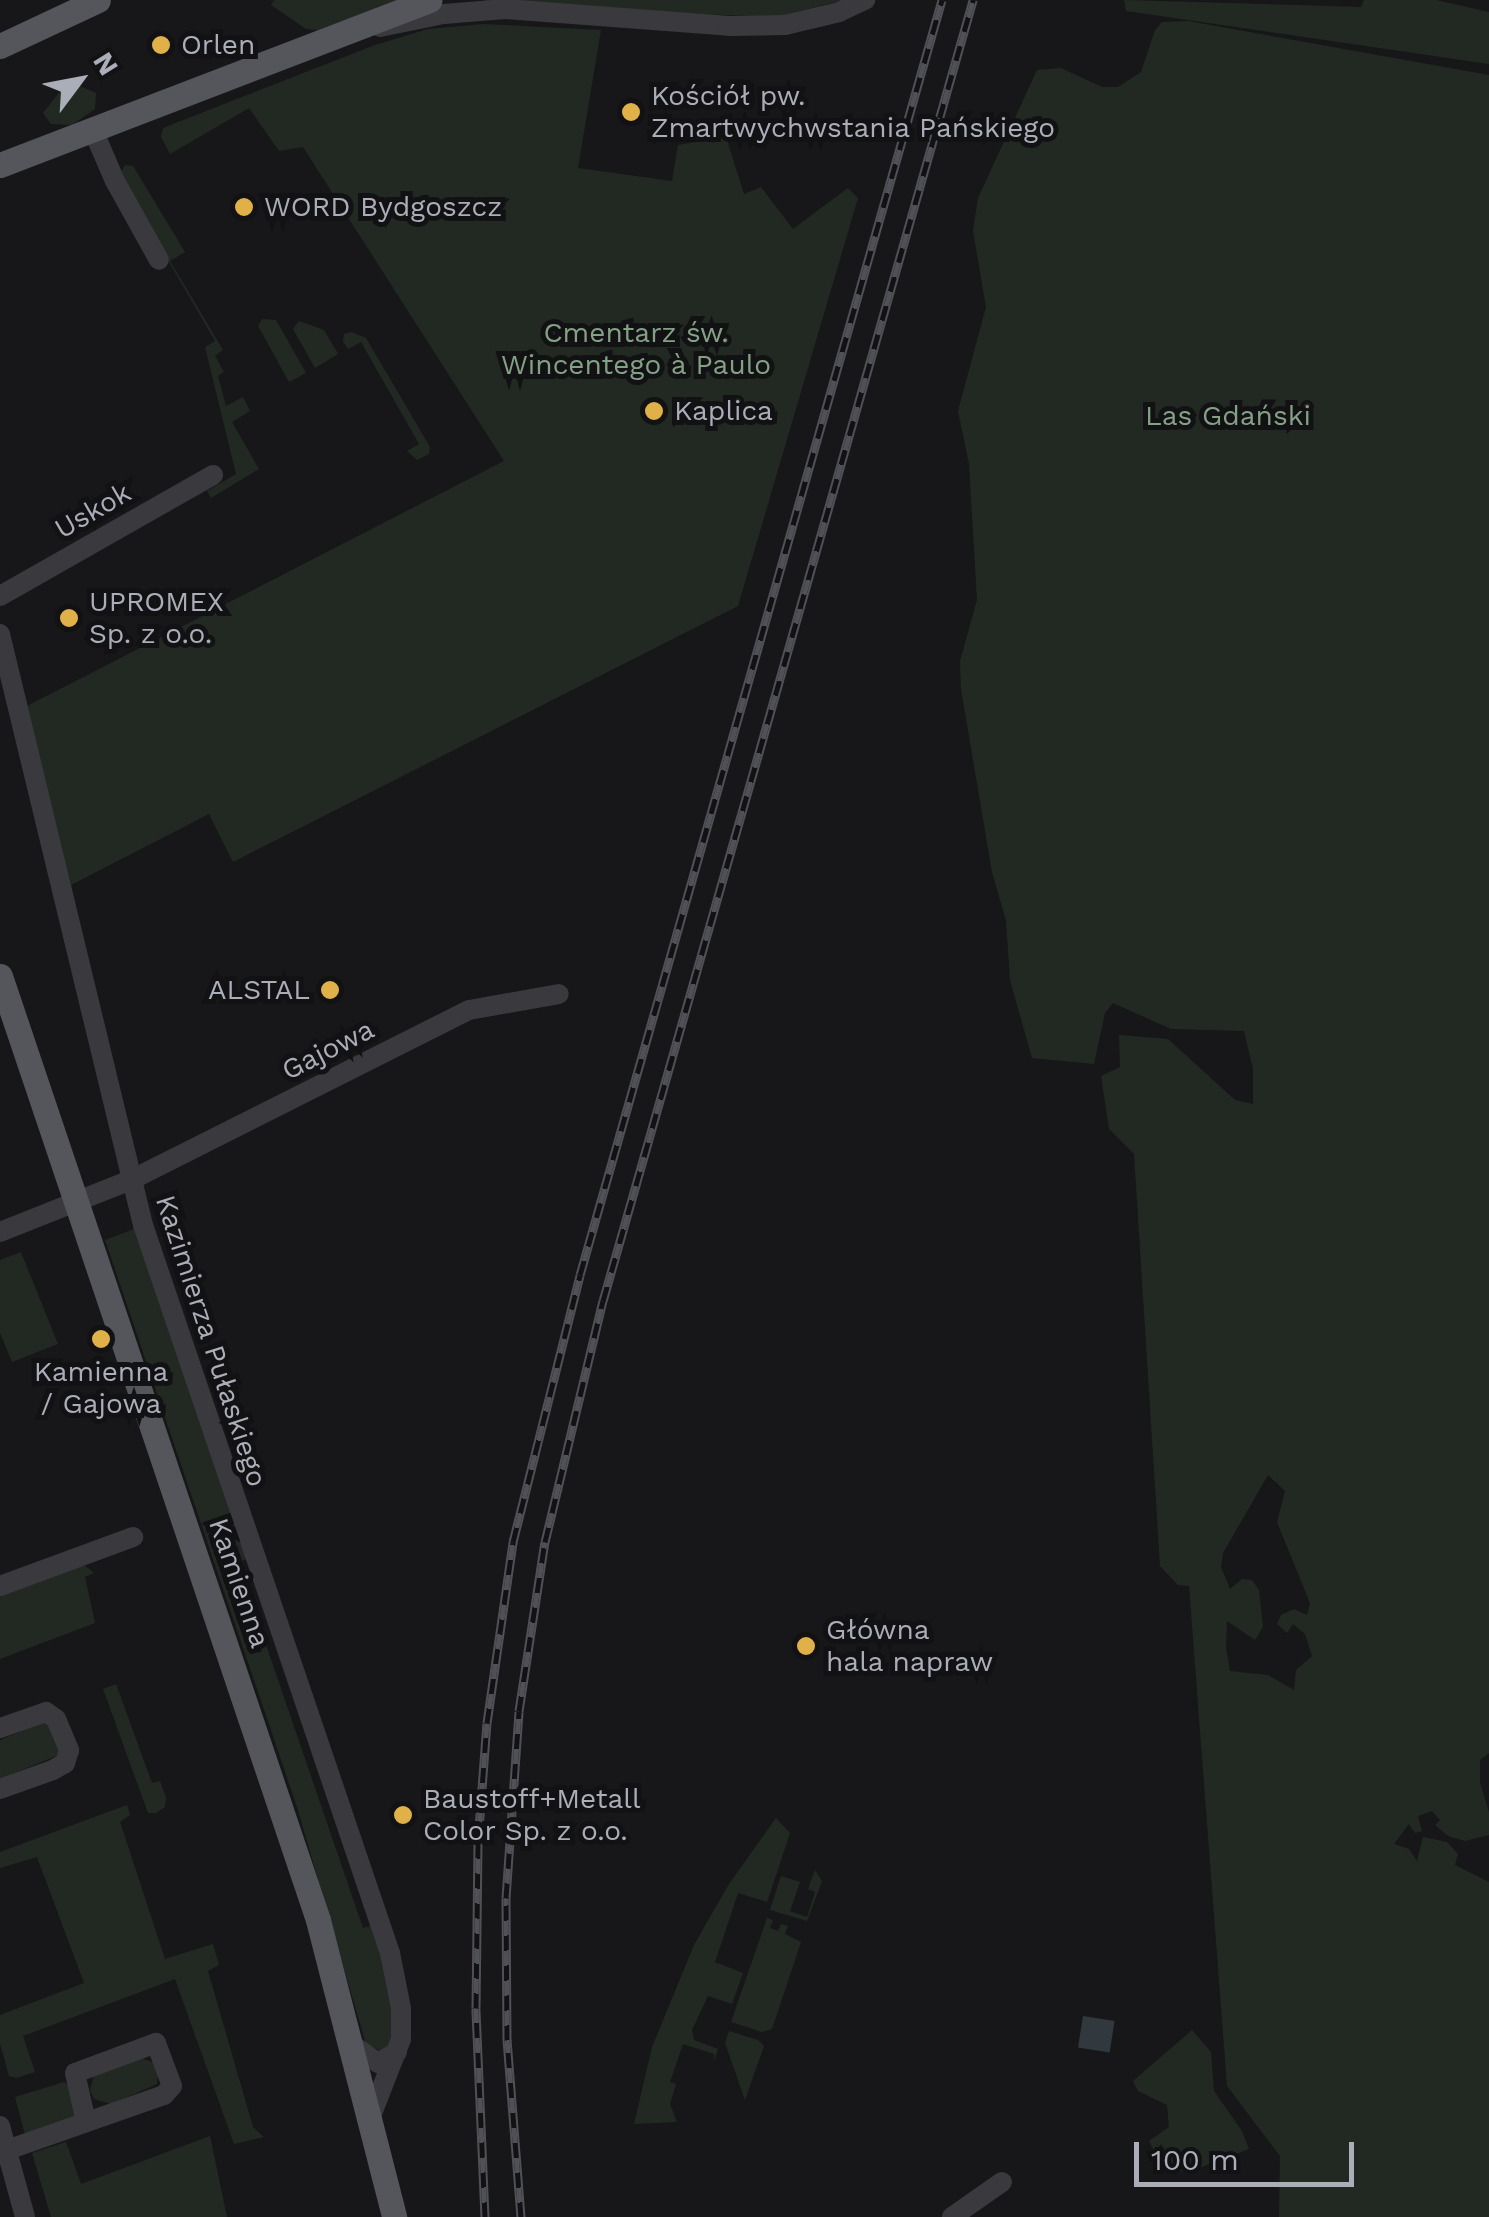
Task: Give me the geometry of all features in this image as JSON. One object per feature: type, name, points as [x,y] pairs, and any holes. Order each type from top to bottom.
[{"type":"main road","points":[[0,46],[98,0]]},
{"type":"main road","points":[[0,165],[429,0]]},
{"type":"main road","name":"Kamienna","points":[[0,976],[288,1826],[354,2046],[394,2217]]},
{"type":"street","points":[[64,13],[89,0]]},
{"type":"street","points":[[354,32],[444,14],[505,10],[741,26],[812,20],[865,0]]},
{"type":"street","points":[[93,130],[115,181],[159,260]]},
{"type":"street","name":"Uskok","points":[[0,596],[213,475]]},
{"type":"street","name":"Kazimierza Pułaskiego","points":[[0,634],[131,1180],[203,1412],[390,1953],[403,2023],[397,2052],[371,2116]]},
{"type":"street","name":"Gajowa","points":[[80,1203],[469,1010],[559,994]]},
{"type":"street","points":[[0,1232],[80,1203]]},
{"type":"street","points":[[0,1586],[133,1537]]},
{"type":"street","points":[[0,1728],[46,1712],[56,1719],[69,1750],[65,1763],[53,1770],[0,1788]]},
{"type":"street","points":[[7,2150],[164,2095],[172,2086],[156,2043],[75,2073],[86,2122]]},
{"type":"street","points":[[354,2046],[378,2062],[397,2052]]},
{"type":"street","points":[[0,2126],[25,2217]]},
{"type":"street","points":[[952,2217],[1002,2182]]},
{"type":"green space","points":[[274,0],[403,0],[318,30],[306,29],[271,5]]},
{"type":"green space","points":[[486,0],[843,0],[777,17],[469,5]]},
{"type":"green space","points":[[1124,0],[1361,7],[1364,0],[1436,0],[1489,12],[1489,64],[1126,11]]},
{"type":"green space","name":"Las Gdański","points":[[1188,21],[1489,75],[1489,1753],[1480,1760],[1480,1783],[1489,1812],[1489,1835],[1465,1841],[1448,1836],[1435,1825],[1440,1820],[1432,1811],[1418,1816],[1422,1831],[1415,1833],[1409,1824],[1394,1844],[1409,1849],[1417,1861],[1423,1837],[1447,1842],[1458,1854],[1455,1865],[1489,1882],[1489,2217],[1279,2217],[1280,2156],[1227,2086],[1189,1586],[1178,1585],[1160,1566],[1134,1154],[1109,1129],[1101,1076],[1120,1067],[1119,1035],[1168,1039],[1235,1100],[1253,1104],[1253,1069],[1244,1031],[1171,1029],[1113,1003],[1105,1013],[1094,1064],[1032,1058],[1010,980],[1006,921],[992,872],[961,689],[960,661],[977,600],[969,464],[958,411],[986,307],[973,231],[978,198],[1037,70],[1061,68],[1102,87],[1118,87],[1141,72],[1155,30],[1162,22]],"holes":[[[1268,1475],[1285,1491],[1277,1522],[1310,1603],[1307,1615],[1294,1609],[1281,1615],[1277,1624],[1287,1633],[1293,1624],[1305,1634],[1312,1656],[1296,1670],[1294,1690],[1268,1675],[1230,1671],[1227,1621],[1255,1640],[1263,1627],[1259,1590],[1252,1580],[1242,1579],[1230,1589],[1221,1567],[1223,1553]]]},
{"type":"green space","name":"Cmentarz św. Wincentego à Paulo","points":[[483,24],[601,30],[578,168],[672,181],[678,145],[726,137],[744,194],[761,187],[793,229],[848,188],[858,198],[738,606],[233,862],[209,814],[71,885],[27,706],[504,461],[303,147],[279,151],[249,108],[170,154],[161,137],[163,128],[375,45],[428,29]]},
{"type":"green space","points":[[68,81],[96,93],[95,109],[72,125],[51,124],[43,113]]},
{"type":"green space","points":[[125,165],[133,166],[185,252],[170,261],[223,350],[215,356],[224,372],[218,376],[226,406],[243,397],[250,411],[232,422],[259,469],[211,498],[207,491],[236,474],[205,347],[215,341],[119,176]]},
{"type":"green space","points":[[262,319],[276,320],[306,373],[289,382],[258,326]]},
{"type":"green space","points":[[299,321],[324,330],[338,354],[315,368],[293,329]]},
{"type":"green space","points":[[351,332],[366,338],[430,447],[429,454],[417,460],[407,451],[419,444],[361,342],[348,349],[343,341],[344,334]]},
{"type":"green space","points":[[134,1229],[248,1558],[238,1563],[363,1928],[374,1925],[393,1994],[394,2038],[384,2052],[366,2044],[297,1807],[105,1240]]},
{"type":"green space","points":[[21,1252],[58,1344],[12,1362],[0,1333],[0,1260]]},
{"type":"green space","points":[[84,1565],[94,1573],[85,1577],[95,1623],[0,1659],[0,1593]]},
{"type":"green space","points":[[116,1684],[152,1783],[160,1781],[166,1798],[165,1807],[156,1813],[148,1813],[103,1689]]},
{"type":"green space","points":[[47,1721],[61,1754],[0,1779],[0,1740]]},
{"type":"green space","points":[[127,1805],[130,1815],[120,1822],[165,1959],[213,1944],[219,1965],[208,1971],[253,2127],[264,2137],[234,2144],[175,1979],[23,2036],[35,2072],[16,2078],[9,2076],[0,2043],[0,2015],[84,1983],[37,1857],[0,1868],[0,1852]]},
{"type":"green space","points":[[776,1818],[790,1833],[767,1902],[738,1893],[715,1962],[743,1973],[732,2004],[708,1996],[692,2030],[694,2040],[718,2049],[714,2061],[714,2054],[683,2044],[670,2082],[676,2084],[670,2104],[677,2122],[634,2124],[652,2047],[694,1945],[729,1884]]},
{"type":"green space","points":[[815,1870],[822,1881],[807,1921],[770,1910],[781,1876],[800,1882],[790,1911],[807,1917],[815,1892],[808,1889]]},
{"type":"green space","points":[[767,1918],[773,1920],[770,1928],[778,1931],[781,1924],[788,1926],[785,1934],[801,1942],[772,2029],[762,2032],[731,2022]]},
{"type":"green space","points":[[1192,2030],[1211,2052],[1214,2091],[1242,2131],[1249,2149],[1194,2170],[1165,2172],[1149,2141],[1169,2127],[1167,2105],[1138,2091],[1133,2081]]},
{"type":"green space","points":[[729,2031],[758,2040],[764,2046],[745,2100],[725,2043]]},
{"type":"green space","points":[[137,2057],[159,2064],[157,2084],[111,2104],[94,2099],[90,2090],[95,2072]]},
{"type":"green space","points":[[64,2082],[71,2087],[78,2114],[65,2124],[26,2138],[15,2097]]},
{"type":"green space","points":[[210,2136],[227,2217],[51,2217],[32,2153],[66,2142],[81,2184]]},
{"type":"shaded area","points":[[1083,2016],[1115,2021],[1110,2053],[1078,2048]]},
{"type":"railway","points":[[485,2217],[476,2008],[478,1842],[487,1723],[513,1542],[580,1275],[942,0]]},
{"type":"railway","points":[[521,2217],[507,2040],[506,1898],[519,1711],[545,1542],[603,1301],[973,0]]},
{"type":"place","name":"Orlen","points":[[161,45]]},
{"type":"place","name":"Kościół pw. Zmartwychwstania Pańskiego","points":[[631,112]]},
{"type":"place","name":"WORD Bydgoszcz","points":[[244,207]]},
{"type":"place","name":"Kaplica","points":[[654,411]]},
{"type":"place","name":"UPROMEX Sp. z o.o.","points":[[69,618]]},
{"type":"place","name":"ALSTAL","points":[[330,990]]},
{"type":"place","name":"Kamienna / Gajowa","points":[[101,1339]]},
{"type":"place","name":"Główna hala napraw","points":[[806,1646]]},
{"type":"place","name":"Baustoff+Metall Color Sp. z o.o.","points":[[403,1815]]}]
